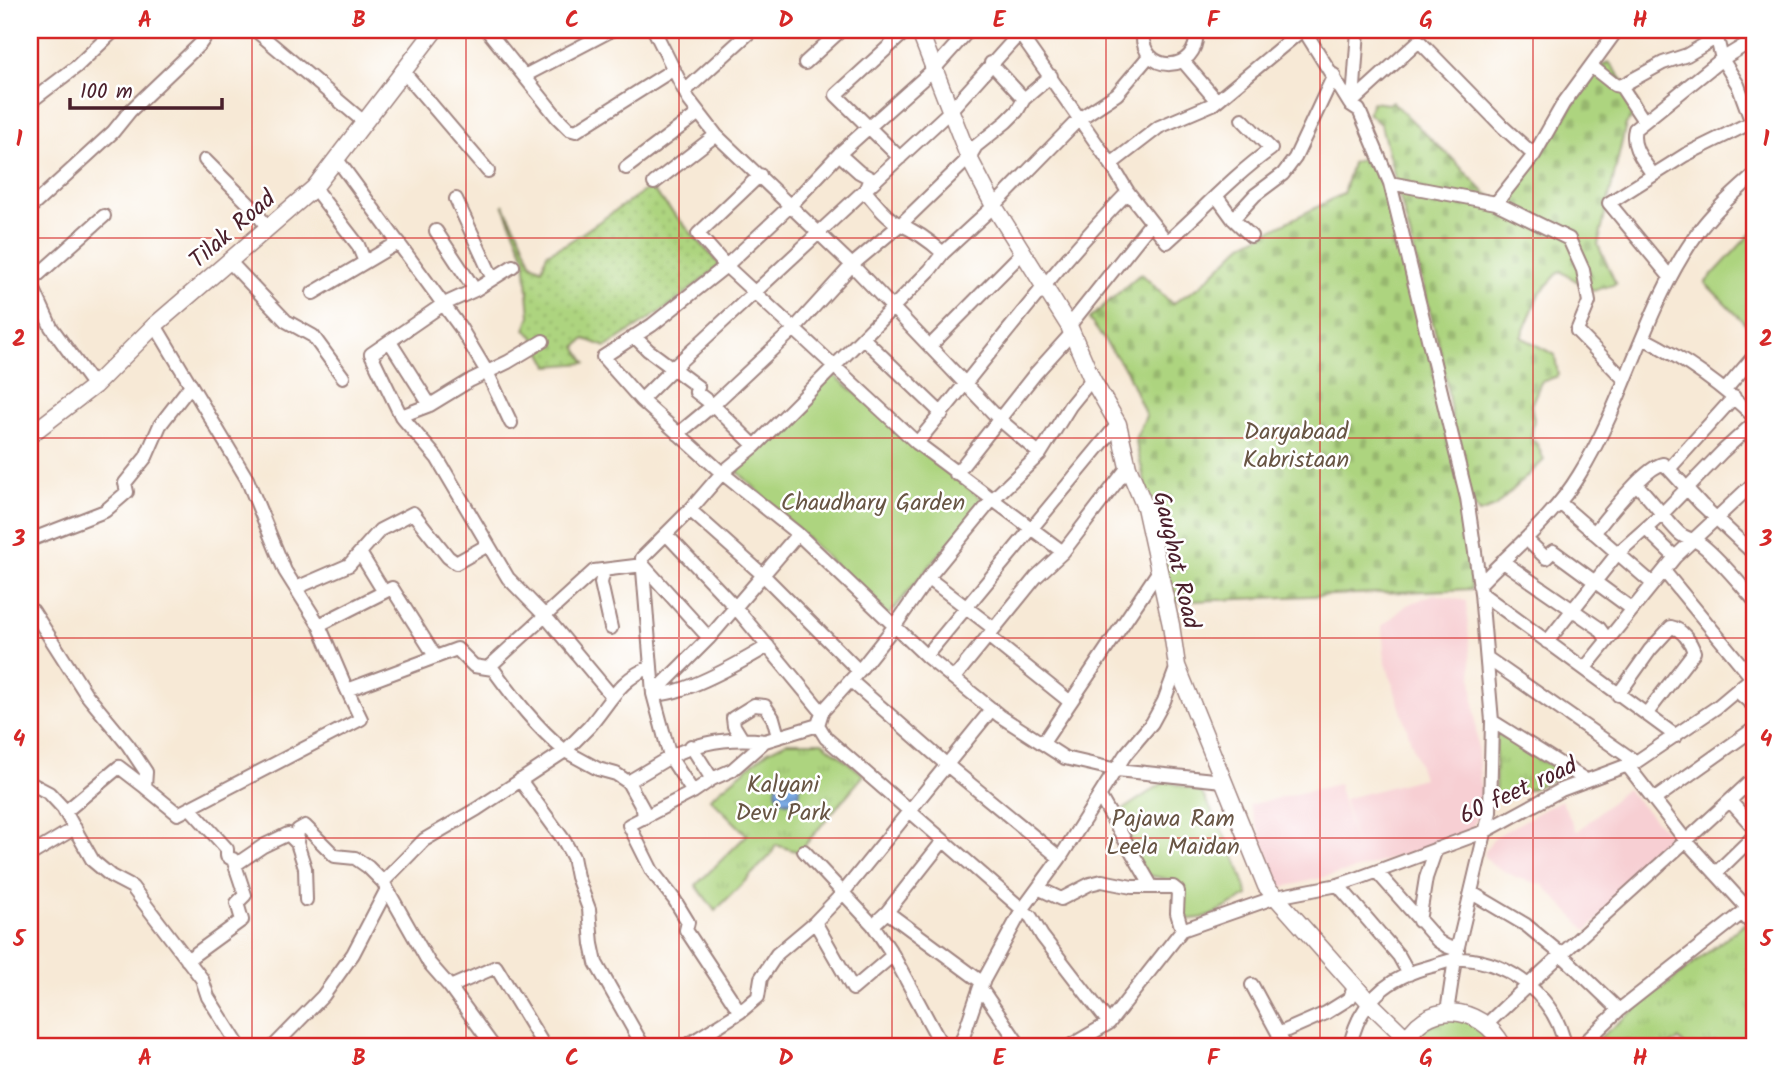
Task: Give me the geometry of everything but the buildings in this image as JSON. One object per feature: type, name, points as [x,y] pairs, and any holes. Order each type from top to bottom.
[{"type":"main road","name":"Tilak Road","points":[[30,435],[94,386],[155,325],[314,188],[435,30]]},
{"type":"main road","name":"Gaughat Road","points":[[919,30],[969,158],[1070,330],[1092,379],[1118,424],[1128,467],[1145,507],[1171,625],[1177,666],[1266,886],[1405,1042]]},
{"type":"main road","points":[[1405,1042],[1421,1022],[1447,1012],[1465,1013],[1487,1024],[1503,1046]]},
{"type":"street","points":[[30,102],[76,67],[115,30]]},
{"type":"street","points":[[30,208],[113,132],[130,111],[200,44],[210,30]]},
{"type":"street","points":[[487,30],[526,75],[557,117],[569,129],[576,131],[674,69]]},
{"type":"street","points":[[526,75],[611,30]]},
{"type":"street","points":[[656,30],[685,91],[716,135],[852,265],[999,419],[1040,454]]},
{"type":"street","points":[[685,91],[752,30]]},
{"type":"street","points":[[805,63],[841,30]]},
{"type":"street","points":[[900,158],[836,95],[908,30]]},
{"type":"street","points":[[969,30],[935,68],[839,154],[790,206],[726,266],[652,325],[603,356],[641,400],[678,434],[798,534],[894,628],[1000,716],[1065,758],[1117,771],[1223,782]]},
{"type":"street","points":[[1143,30],[1142,39],[1149,56],[1165,64],[1183,61],[1194,48],[1196,30]]},
{"type":"street","points":[[1111,164],[1159,127],[1213,104],[1303,30],[1350,104],[1359,110],[1390,183],[1467,498],[1488,658],[1492,721],[1490,812],[1457,955],[1447,1012]]},
{"type":"street","points":[[1350,104],[1354,87],[1358,30]]},
{"type":"street","points":[[1496,203],[1534,155],[1563,104],[1617,30]]},
{"type":"street","points":[[259,31],[363,122]]},
{"type":"street","points":[[641,400],[949,112],[1018,32],[1051,76],[1128,192],[1167,242],[1239,174],[1271,149],[1242,119]]},
{"type":"street","points":[[1591,66],[1615,85],[1621,86],[1663,62],[1686,55],[1716,33],[1722,59],[1738,85],[1754,123],[1700,146],[1609,203],[1671,277]]},
{"type":"street","points":[[1653,175],[1636,149],[1633,137],[1635,129],[1722,59],[1755,39]]},
{"type":"street","points":[[1350,104],[1419,41],[1534,155]]},
{"type":"street","points":[[693,792],[670,757],[653,694],[642,558],[722,473],[755,446],[893,308],[943,253],[995,206],[1079,120],[1117,94],[1149,56]]},
{"type":"street","points":[[1183,61],[1216,100]]},
{"type":"street","points":[[991,63],[1024,99]]},
{"type":"street","points":[[402,70],[488,172]]},
{"type":"street","points":[[1233,219],[1255,195],[1283,174],[1296,158],[1334,75]]},
{"type":"street","points":[[678,434],[713,405],[794,328],[852,265],[902,223],[969,158],[976,146],[1017,111],[1024,99],[1051,76]]},
{"type":"street","points":[[1621,86],[1644,121]]},
{"type":"street","points":[[626,168],[699,113]]},
{"type":"street","points":[[654,183],[716,135]]},
{"type":"street","points":[[839,154],[870,178],[865,191]]},
{"type":"street","points":[[336,158],[460,327],[487,372],[511,423]]},
{"type":"street","points":[[205,160],[251,205],[268,228]]},
{"type":"street","points":[[1480,589],[1502,561],[1561,504],[1591,455],[1671,277],[1698,231],[1755,174]]},
{"type":"street","points":[[760,175],[698,234],[726,266],[917,443],[1063,552]]},
{"type":"street","points":[[1390,183],[1496,203],[1569,239],[1583,270],[1589,302],[1577,331],[1625,380]]},
{"type":"street","points":[[314,188],[358,245],[365,262]]},
{"type":"street","points":[[865,191],[897,222],[924,236],[943,253]]},
{"type":"street","points":[[917,443],[967,384],[1044,284],[1128,192]]},
{"type":"street","points":[[1217,197],[1233,219],[1251,236]]},
{"type":"street","points":[[457,199],[492,278]]},
{"type":"street","points":[[94,386],[51,327],[30,282],[104,216]]},
{"type":"street","points":[[956,474],[1151,223]]},
{"type":"street","points":[[436,231],[475,289]]},
{"type":"street","points":[[313,293],[399,242]]},
{"type":"street","points":[[930,346],[1023,252]]},
{"type":"street","points":[[229,261],[286,321],[313,336],[343,377]]},
{"type":"street","points":[[513,266],[442,305],[371,354],[401,416],[437,458],[509,578],[546,617],[611,695]]},
{"type":"street","points":[[65,812],[118,767],[178,814],[361,719],[319,625],[285,571],[247,479],[155,325]]},
{"type":"street","points":[[634,335],[648,350],[698,387],[696,392],[755,446]]},
{"type":"street","points":[[863,338],[942,414]]},
{"type":"street","points":[[1547,642],[1616,554],[1661,515],[1755,420],[1730,393],[1676,355],[1643,338]]},
{"type":"street","points":[[401,416],[430,405],[542,341]]},
{"type":"street","points":[[390,342],[430,405]]},
{"type":"street","points":[[1669,469],[1730,393],[1755,355]]},
{"type":"street","points":[[740,1012],[686,930],[688,922],[652,871],[629,825],[693,792],[712,779],[732,771],[765,741],[820,718],[894,628],[928,578],[992,500],[1040,454],[1070,406],[1092,379]]},
{"type":"street","points":[[30,540],[105,511],[127,492],[125,482],[146,457],[160,425],[191,384]]},
{"type":"street","points":[[926,656],[1118,424]]},
{"type":"street","points":[[1594,533],[1636,484],[1657,465],[1662,464],[1755,555]]},
{"type":"street","points":[[954,678],[1036,578],[1063,552],[1128,467]]},
{"type":"street","points":[[1636,484],[1682,536],[1694,539],[1755,601]]},
{"type":"street","points":[[1585,668],[1675,556],[1753,487]]},
{"type":"street","points":[[1561,504],[1653,584]]},
{"type":"street","points":[[690,510],[763,575],[855,676],[947,765],[1060,858]]},
{"type":"street","points":[[296,588],[349,565],[380,530],[413,513],[448,557],[456,563],[488,545]]},
{"type":"street","points":[[1646,529],[1675,556]]},
{"type":"street","points":[[666,534],[768,646],[820,718],[826,738],[1031,917],[1042,936],[1109,1023]]},
{"type":"street","points":[[653,694],[709,638],[798,534]]},
{"type":"street","points":[[1526,539],[1546,558],[1553,551],[1632,609]]},
{"type":"street","points":[[360,553],[384,592]]},
{"type":"street","points":[[1502,561],[1572,608],[1599,628],[1608,639]]},
{"type":"street","points":[[489,667],[594,571],[643,565]]},
{"type":"street","points":[[643,565],[709,638]]},
{"type":"street","points":[[604,570],[601,583],[611,628]]},
{"type":"street","points":[[1664,571],[1754,677]]},
{"type":"street","points":[[1043,743],[1158,572]]},
{"type":"street","points":[[928,578],[966,607],[990,632],[1069,701]]},
{"type":"street","points":[[319,625],[392,588],[435,656]]},
{"type":"street","points":[[1480,589],[1547,642],[1676,736]]},
{"type":"street","points":[[30,611],[33,611],[86,694],[128,745],[146,772],[145,787]]},
{"type":"street","points":[[1619,695],[1650,650],[1671,628],[1676,628],[1687,639],[1694,652],[1647,713]]},
{"type":"street","points":[[653,694],[666,696],[731,669],[768,646]]},
{"type":"street","points":[[347,690],[457,649],[474,666],[493,669],[523,710],[545,735],[565,751],[628,782],[643,809],[644,818]]},
{"type":"street","points":[[1488,658],[1632,763],[1687,842],[1751,909],[1755,928]]},
{"type":"street","points":[[960,1046],[981,985],[1022,910],[1060,858],[1164,701],[1177,666]]},
{"type":"street","points":[[274,1046],[323,996],[353,954],[385,886],[424,840],[565,751],[590,726],[611,695],[634,675],[651,667]]},
{"type":"street","name":"60 feet road","points":[[1182,930],[1276,897],[1338,885],[1486,831],[1561,790],[1632,763],[1676,736],[1754,677]]},
{"type":"street","points":[[1737,691],[1755,707]]},
{"type":"street","points":[[743,738],[734,726],[733,718],[754,705],[765,706],[773,718],[778,736]]},
{"type":"street","points":[[686,1046],[740,1012],[758,997],[761,978],[777,954],[816,922],[842,894],[992,709]]},
{"type":"street","points":[[1492,721],[1586,780]]},
{"type":"street","points":[[1655,799],[1755,728]]},
{"type":"street","points":[[628,782],[691,746],[743,738],[765,741]]},
{"type":"street","points":[[691,746],[712,779]]},
{"type":"street","points":[[1487,1024],[1755,777]]},
{"type":"street","points":[[520,780],[573,857],[589,909],[596,963],[643,1046]]},
{"type":"street","points":[[30,783],[49,793],[65,812],[93,861],[111,876],[132,887],[202,979],[208,997],[239,1046]]},
{"type":"street","points":[[1100,797],[1152,887]]},
{"type":"street","points":[[1730,801],[1755,829]]},
{"type":"street","points":[[190,808],[227,849],[227,856],[238,863],[263,846],[288,834],[297,843]]},
{"type":"street","points":[[306,900],[305,868],[297,843],[298,830],[305,826],[335,856],[355,858],[368,867],[385,886],[429,963],[493,1046]]},
{"type":"street","points":[[30,855],[75,828]]},
{"type":"street","points":[[1716,873],[1755,835]]},
{"type":"street","points":[[873,925],[887,912],[943,841]]},
{"type":"street","points":[[1419,921],[1423,909],[1420,903],[1436,849]]},
{"type":"street","points":[[804,851],[873,925],[893,955],[942,1046]]},
{"type":"street","points":[[187,960],[242,920],[237,903],[245,895],[233,859]]},
{"type":"street","points":[[1377,872],[1438,941],[1457,955],[1489,964],[1528,985],[1546,1003],[1557,1020],[1565,1046]]},
{"type":"street","points":[[1038,888],[1061,900],[1090,884],[1102,881],[1132,887],[1173,887],[1178,891],[1177,913],[1182,930],[1109,1023],[1070,1046]]},
{"type":"street","points":[[1338,885],[1399,956],[1409,974]]},
{"type":"street","points":[[1472,892],[1526,925],[1562,954],[1619,1010]]},
{"type":"street","points":[[1581,1046],[1619,1010],[1751,909]]},
{"type":"street","points":[[887,912],[981,985],[1020,1046]]},
{"type":"street","points":[[816,922],[853,989],[893,955]]},
{"type":"street","points":[[1349,1046],[1359,1018],[1370,1002],[1393,979],[1457,955]]},
{"type":"street","points":[[450,987],[496,967],[544,1046]]},
{"type":"street","points":[[1278,1034],[1326,1013],[1350,998],[1355,984]]},
{"type":"street","points":[[1252,985],[1284,1046]]},
{"type":"shaded area","points":[[1434,594],[1466,601],[1482,804],[1475,823],[1462,837],[1362,868],[1280,888],[1249,805],[1338,784],[1359,856],[1344,799],[1423,778],[1385,661],[1382,626],[1407,605]]},
{"type":"shaded area","points":[[1626,789],[1673,839],[1587,931],[1543,885],[1518,878],[1492,865],[1486,858],[1484,853],[1495,837],[1561,800],[1577,832]]},
{"type":"green space","points":[[1609,62],[1641,109],[1626,124],[1598,245],[1616,284],[1593,291],[1560,271],[1539,294],[1521,337],[1555,355],[1558,376],[1541,382],[1531,405],[1534,419],[1531,438],[1537,444],[1544,460],[1495,507],[1479,513],[1472,503],[1455,437],[1442,357],[1381,125],[1368,113],[1372,102],[1388,104],[1392,101],[1485,193],[1502,202],[1542,154],[1598,66]]},
{"type":"green space","name":"Daryabaad Kabristaan","points":[[1362,159],[1393,185],[1467,522],[1471,589],[1172,602],[1135,439],[1146,416],[1126,370],[1089,319],[1141,273],[1172,304],[1200,286],[1243,244],[1343,194],[1352,163]]},
{"type":"green space","points":[[650,187],[720,265],[674,303],[606,347],[585,339],[576,347],[586,363],[549,366],[533,336],[525,330],[530,316],[525,257],[503,204],[532,264],[542,269],[547,253],[566,244]]},
{"type":"green space","points":[[1755,229],[1755,333],[1705,283]]},
{"type":"green space","name":"Chaudhary Garden","points":[[833,374],[984,501],[888,616],[737,471]]},
{"type":"green space","points":[[1496,733],[1553,767],[1553,780],[1503,800],[1495,796]]},
{"type":"green space","name":"Kalyani Devi Park","points":[[787,742],[822,742],[864,775],[799,852],[776,845],[770,856],[715,911],[696,885],[747,835],[710,798],[768,751]]},
{"type":"green space","name":"Pajawa Ram Leela Maidan","points":[[1166,781],[1201,792],[1228,842],[1244,882],[1248,896],[1208,917],[1183,920],[1180,915],[1178,881],[1147,875],[1113,816]]},
{"type":"green space","points":[[1745,923],[1755,938],[1755,1046],[1685,1046],[1679,1039],[1669,1046],[1589,1046]]},
{"type":"green space","points":[[1455,1017],[1478,1024],[1497,1046],[1410,1046],[1423,1029]]},
{"type":"water","points":[[788,778],[797,781],[800,790],[797,799],[788,802],[779,799],[776,790],[779,781]]}]
